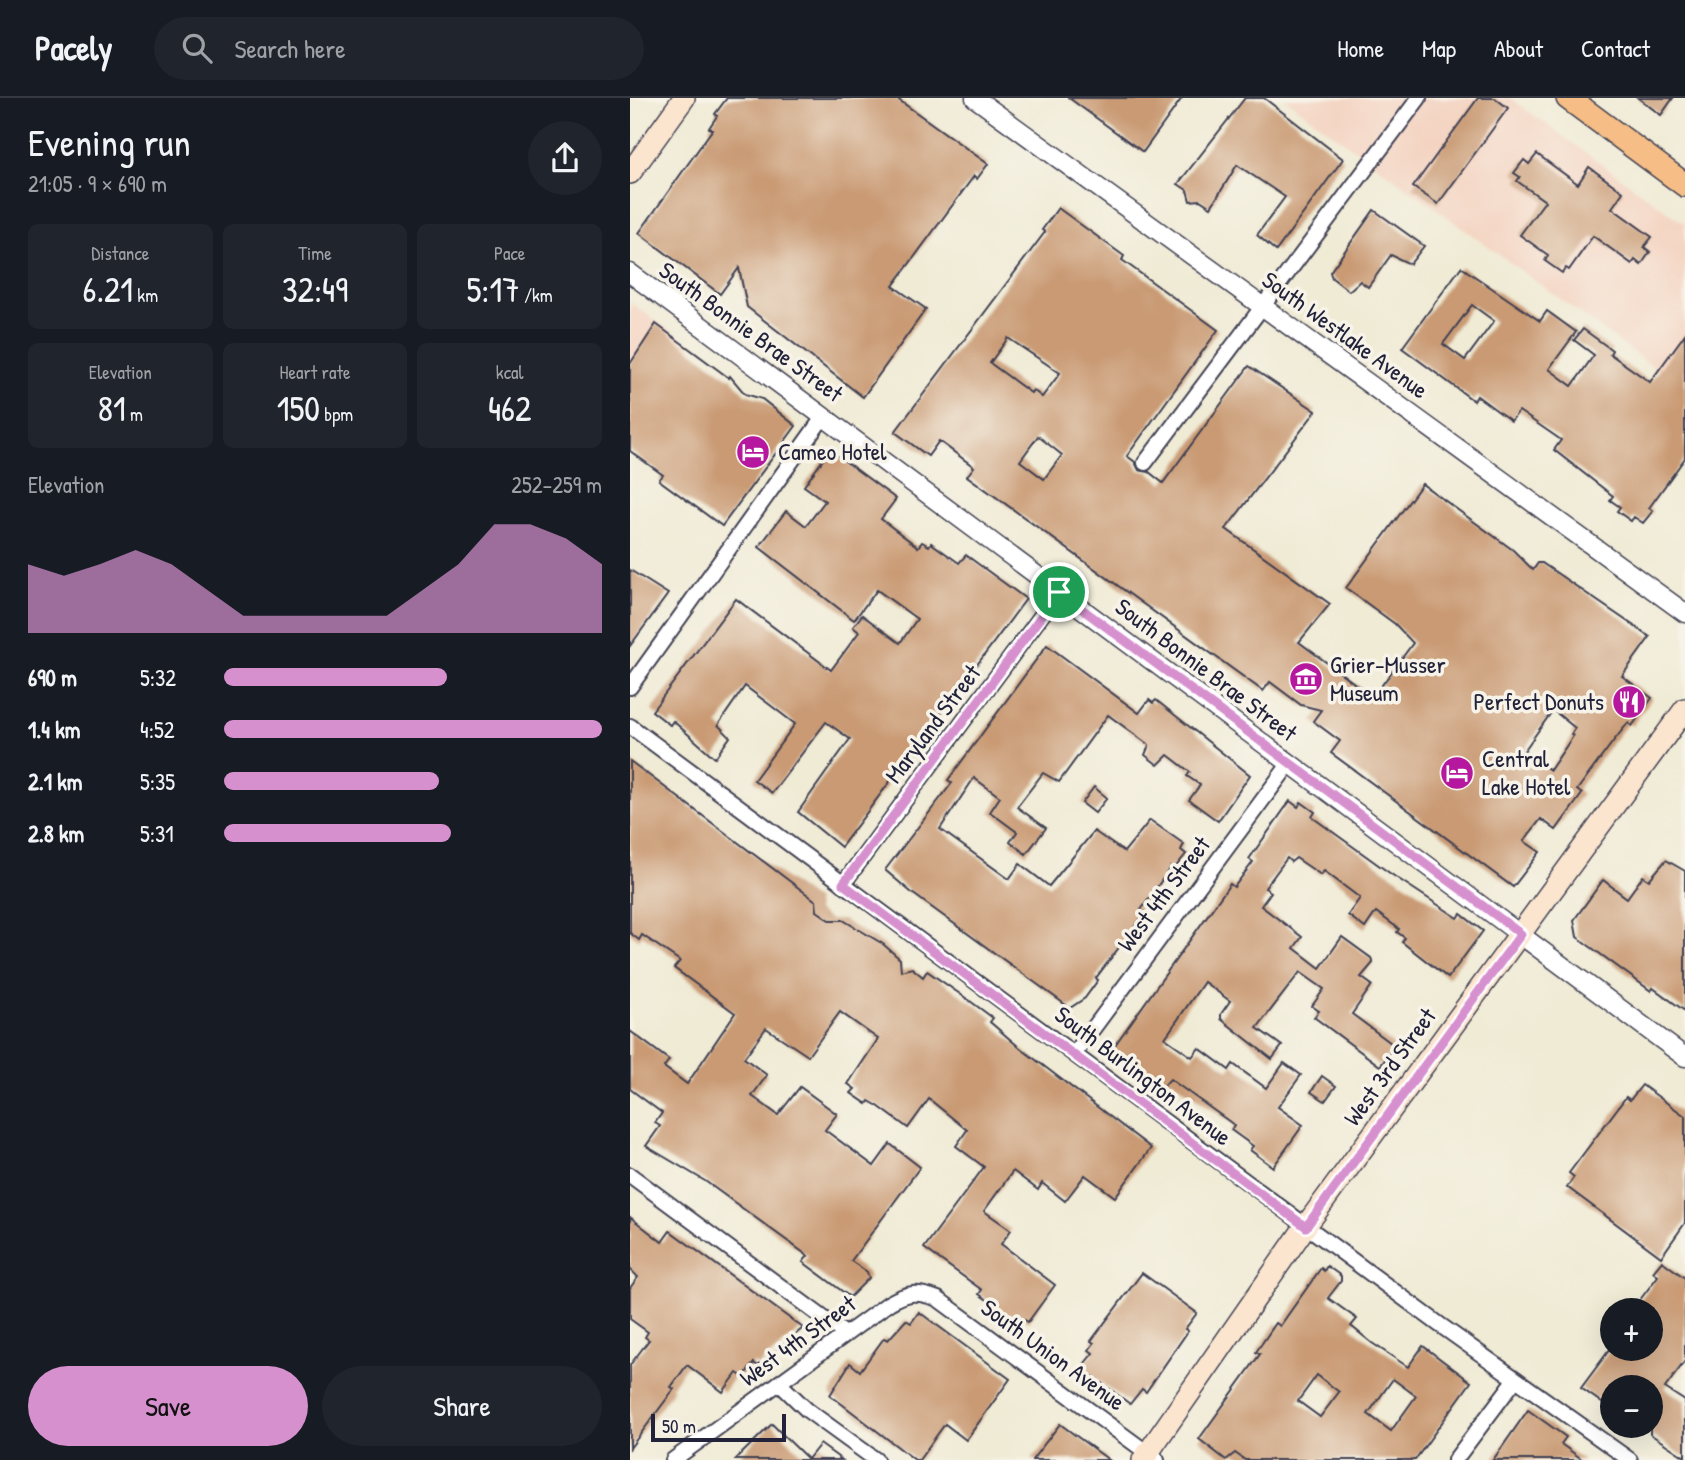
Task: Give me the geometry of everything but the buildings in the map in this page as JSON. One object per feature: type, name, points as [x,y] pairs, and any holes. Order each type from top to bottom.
[{"type":"main road","points":[[630,173],[684,98]]},
{"type":"main road","points":[[1567,98],[1685,185]]},
{"type":"main road","name":"West 3rd Street","points":[[1149,1458],[1306,1227],[1685,709]]},
{"type":"street","name":"South Westlake Avenue","points":[[975,98],[1685,613]]},
{"type":"street","points":[[1145,463],[1419,98]]},
{"type":"street","name":"South Bonnie Brae Street","points":[[630,273],[1685,1057]]},
{"type":"street","points":[[630,687],[824,416]]},
{"type":"street","name":"Maryland Street","points":[[843,884],[1059,592]]},
{"type":"street","name":"South Burlington Avenue","points":[[630,726],[1075,1053],[1306,1227],[1515,1380],[1630,1460]]},
{"type":"street","name":"West 4th Street","points":[[1075,1053],[1290,763]]},
{"type":"street","points":[[630,1175],[845,1334]]},
{"type":"street","name":"West 4th Street","points":[[673,1460],[889,1303],[905,1294],[919,1292]]},
{"type":"street","name":"South Union Avenue","points":[[919,1292],[937,1299],[1149,1458]]},
{"type":"street","points":[[1455,1460],[1515,1380]]},
{"type":"street","points":[[779,1383],[807,1410],[876,1460]]},
{"type":"shaded area","points":[[1284,98],[1510,98],[1685,224],[1685,390]]},
{"type":"shaded area","points":[[630,302],[691,346],[630,432]]},
{"type":"place","name":"Cameo Hotel","points":[[753,452]]},
{"type":"place","name":"Grier-Musser Museum","points":[[1306,679]]},
{"type":"place","name":"Perfect Donuts","points":[[1629,702]]},
{"type":"place","name":"Central Lake Hotel","points":[[1457,773]]},
{"type":"route","points":[[1059,592],[1521,934],[1306,1227],[1075,1053],[843,884],[1059,592]]}]
